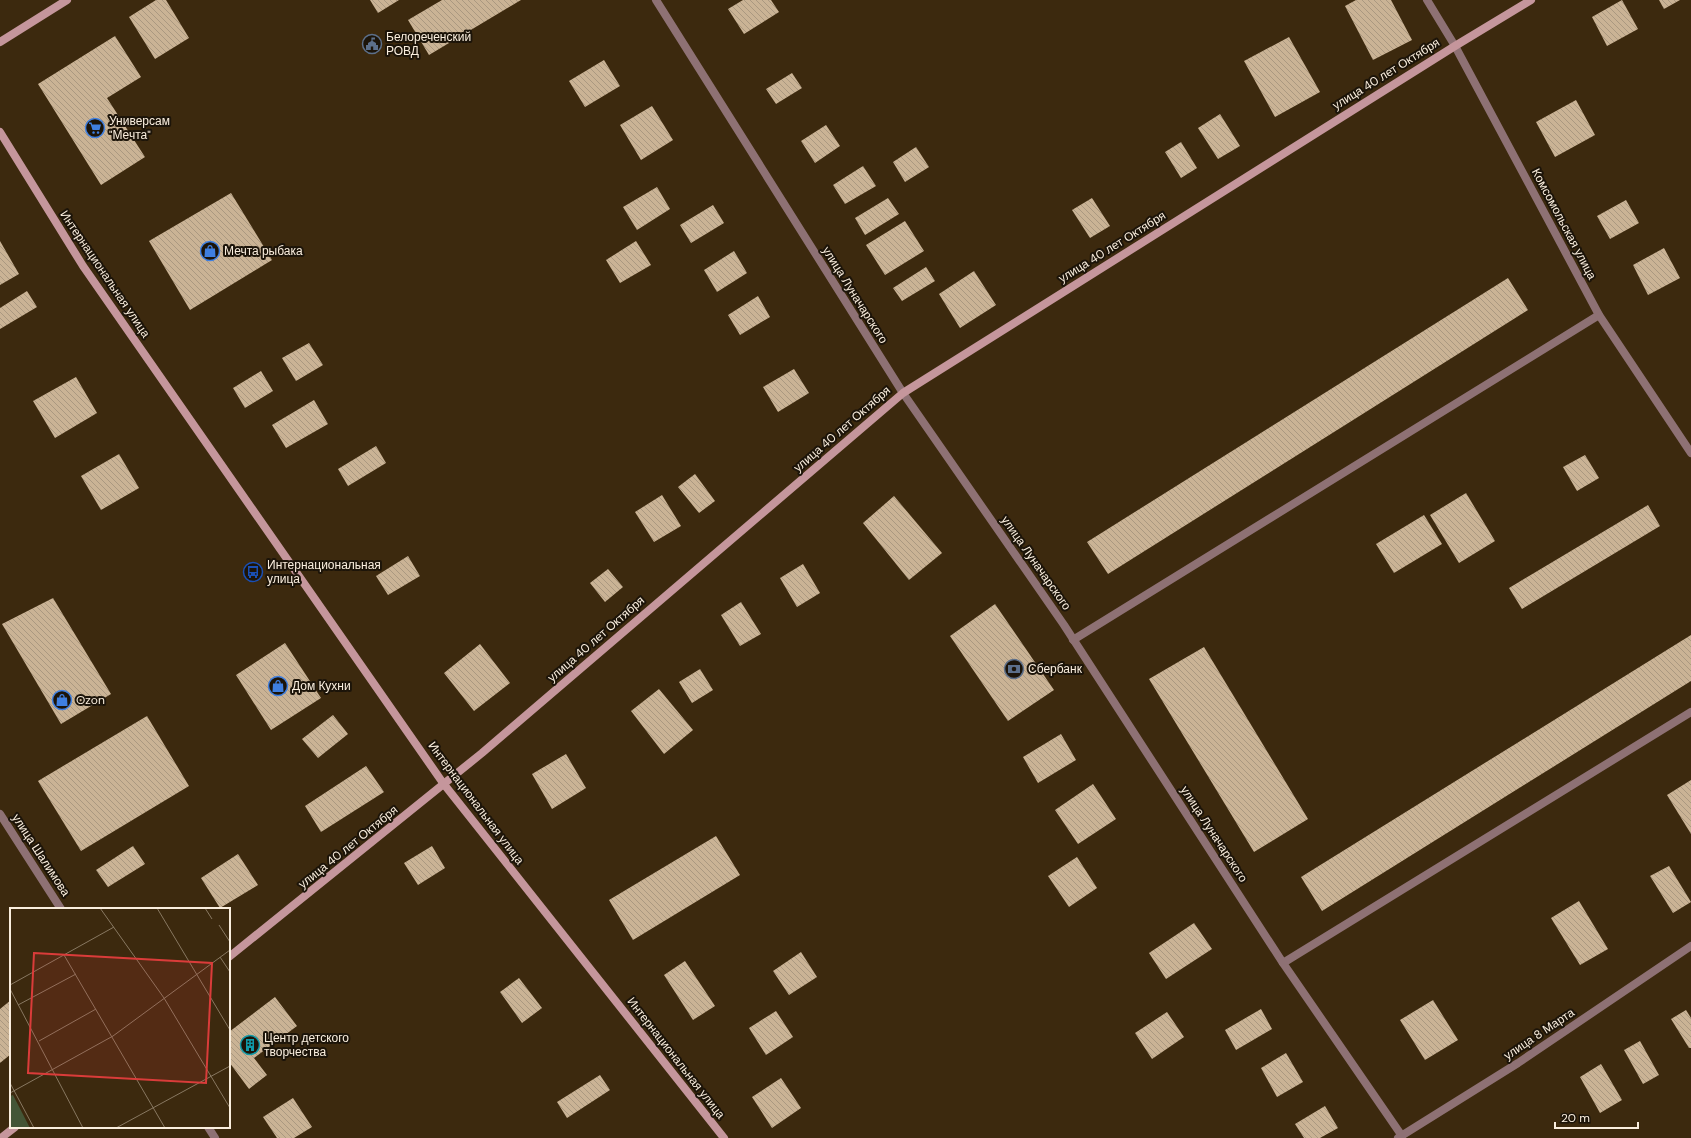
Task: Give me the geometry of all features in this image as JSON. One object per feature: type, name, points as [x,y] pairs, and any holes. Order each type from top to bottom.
[{"type":"street","points":[[0,42],[66,0]]},
{"type":"street","name":"улица Луначарского","points":[[656,0],[903,393],[1074,640],[1283,963],[1400,1137]]},
{"type":"street","name":"Комсомольская улица","points":[[1427,0],[1454,46],[1599,315],[1691,452]]},
{"type":"street","name":"улица 40 лет Октября","points":[[230,956],[401,820],[903,393],[1454,46],[1531,0]]},
{"type":"street","name":"Интернациональная улица","points":[[0,132],[83,266],[443,783],[724,1138]]},
{"type":"street","points":[[1074,640],[1599,315]]},
{"type":"street","points":[[1283,963],[1691,712]]},
{"type":"street","name":"улица Шалимова","points":[[0,814],[60,908]]},
{"type":"street","name":"улица 8 Марта","points":[[1400,1137],[1518,1062],[1691,946]]},
{"type":"street","points":[[1,1138],[14,1128]]},
{"type":"street","points":[[209,1128],[215,1138]]},
{"type":"building","points":[[156,0],[166,0],[189,38],[155,59],[129,17]]},
{"type":"building","points":[[370,0],[399,0],[378,13]]},
{"type":"building","points":[[442,0],[521,0],[429,55],[408,20]]},
{"type":"building","points":[[743,0],[771,0],[779,12],[744,34],[728,9]]},
{"type":"building","points":[[1356,0],[1391,0],[1412,40],[1373,60],[1345,6]]},
{"type":"building","points":[[1622,0],[1638,29],[1607,46],[1592,17]]},
{"type":"building","points":[[1659,0],[1680,0],[1664,9]]},
{"type":"building","name":"Универсам \"Мечта\"","points":[[115,36],[141,77],[107,98],[145,157],[101,185],[38,84]]},
{"type":"building","points":[[1289,37],[1320,92],[1275,117],[1244,61]]},
{"type":"building","points":[[604,60],[620,86],[585,107],[569,81]]},
{"type":"building","points":[[792,73],[802,88],[776,104],[766,89]]},
{"type":"building","points":[[1576,100],[1595,135],[1555,157],[1536,122]]},
{"type":"building","points":[[652,106],[673,140],[641,160],[620,125]]},
{"type":"building","points":[[1220,114],[1240,146],[1218,159],[1198,128]]},
{"type":"building","points":[[826,125],[840,146],[815,163],[801,141]]},
{"type":"building","points":[[1181,142],[1197,168],[1181,178],[1165,152]]},
{"type":"building","points":[[916,147],[929,167],[905,182],[893,162]]},
{"type":"building","points":[[863,166],[876,186],[845,204],[833,185]]},
{"type":"building","points":[[657,187],[670,209],[637,230],[623,207]]},
{"type":"building","name":"Мечта рыбака","points":[[231,193],[272,260],[190,310],[149,241]]},
{"type":"building","points":[[888,198],[899,214],[865,235],[855,218]]},
{"type":"building","points":[[1092,198],[1110,226],[1090,238],[1072,210]]},
{"type":"building","points":[[1626,200],[1639,223],[1610,239],[1597,216]]},
{"type":"building","points":[[713,205],[724,223],[691,243],[680,225]]},
{"type":"building","points":[[905,221],[924,251],[885,275],[866,245]]},
{"type":"building","points":[[0,241],[19,274],[0,285]]},
{"type":"building","points":[[636,241],[651,265],[620,283],[606,260]]},
{"type":"building","points":[[1664,248],[1680,278],[1648,295],[1633,265]]},
{"type":"building","points":[[734,251],[747,273],[717,292],[704,270]]},
{"type":"building","points":[[926,267],[935,281],[902,301],[893,288]]},
{"type":"building","points":[[974,271],[996,305],[960,328],[939,294]]},
{"type":"building","points":[[1508,278],[1528,310],[1108,574],[1087,542]]},
{"type":"building","points":[[27,291],[37,307],[0,329],[0,308]]},
{"type":"building","points":[[758,296],[770,317],[740,335],[728,315]]},
{"type":"building","points":[[309,343],[323,365],[296,381],[282,358]]},
{"type":"building","points":[[794,369],[809,393],[778,412],[763,387]]},
{"type":"building","points":[[261,371],[273,391],[245,408],[233,388]]},
{"type":"building","points":[[76,377],[97,413],[55,438],[33,401]]},
{"type":"building","points":[[314,400],[328,424],[286,448],[272,425]]},
{"type":"building","points":[[376,446],[386,463],[348,486],[338,469]]},
{"type":"building","points":[[119,454],[139,488],[101,510],[81,476]]},
{"type":"building","points":[[1585,455],[1599,478],[1577,491],[1563,467]]},
{"type":"building","points":[[695,474],[715,501],[699,513],[678,487]]},
{"type":"building","points":[[1466,493],[1495,541],[1459,563],[1430,515]]},
{"type":"building","points":[[662,495],[681,526],[654,542],[635,512]]},
{"type":"building","points":[[894,496],[942,553],[909,580],[863,523]]},
{"type":"building","points":[[1648,505],[1660,526],[1522,609],[1509,588]]},
{"type":"building","points":[[1424,515],[1442,544],[1394,573],[1376,544]]},
{"type":"building","points":[[408,556],[420,576],[388,595],[376,576]]},
{"type":"building","points":[[803,564],[820,593],[797,607],[780,578]]},
{"type":"building","points":[[608,569],[623,587],[605,602],[590,583]]},
{"type":"building","points":[[53,598],[111,694],[61,724],[2,624]]},
{"type":"building","points":[[741,602],[761,634],[740,646],[721,615]]},
{"type":"building","points":[[995,604],[1054,690],[1008,721],[950,636]]},
{"type":"building","points":[[1691,635],[1691,681],[1322,911],[1301,877]]},
{"type":"building","name":"Дом Кухни","points":[[285,643],[321,698],[271,730],[236,675]]},
{"type":"building","points":[[480,644],[510,683],[474,711],[444,673]]},
{"type":"building","points":[[1204,647],[1308,819],[1254,852],[1149,679]]},
{"type":"building","points":[[700,669],[713,690],[692,703],[679,682]]},
{"type":"building","points":[[659,689],[693,730],[664,754],[631,711]]},
{"type":"building","points":[[333,715],[348,734],[318,758],[302,739]]},
{"type":"building","points":[[147,716],[189,786],[81,851],[38,781]]},
{"type":"building","points":[[1061,734],[1076,760],[1038,783],[1023,757]]},
{"type":"building","points":[[566,754],[586,788],[552,809],[532,774]]},
{"type":"building","points":[[366,766],[384,792],[321,832],[305,806]]},
{"type":"building","points":[[1691,780],[1691,834],[1667,795]]},
{"type":"building","points":[[1093,784],[1116,819],[1078,844],[1055,810]]},
{"type":"building","points":[[716,836],[740,875],[633,940],[609,900]]},
{"type":"building","points":[[133,846],[145,864],[108,887],[96,870]]},
{"type":"building","points":[[432,846],[445,868],[418,885],[404,863]]},
{"type":"building","points":[[238,854],[258,885],[220,908],[201,878]]},
{"type":"building","points":[[1077,857],[1097,888],[1069,907],[1048,876]]},
{"type":"building","points":[[1669,866],[1691,902],[1673,913],[1650,876]]},
{"type":"building","points":[[1579,901],[1608,949],[1580,965],[1551,918]]},
{"type":"building","points":[[1194,923],[1212,949],[1166,979],[1149,953]]},
{"type":"building","points":[[801,952],[817,977],[789,995],[773,971]]},
{"type":"building","points":[[685,961],[715,1006],[693,1020],[664,975]]},
{"type":"building","points":[[519,978],[542,1008],[522,1023],[500,992]]},
{"type":"building","name":"Центр детского творчества","points":[[275,997],[297,1026],[254,1058],[267,1075],[249,1089],[230,1063],[230,1031]]},
{"type":"building","points":[[1433,1000],[1458,1040],[1425,1060],[1400,1020]]},
{"type":"building","points":[[10,1001],[10,1055],[0,1063],[0,1009]]},
{"type":"building","points":[[1261,1009],[1272,1029],[1236,1050],[1225,1030]]},
{"type":"building","points":[[1686,1010],[1691,1018],[1691,1048],[1689,1048],[1671,1019]]},
{"type":"building","points":[[776,1011],[793,1037],[766,1055],[749,1028]]},
{"type":"building","points":[[1167,1012],[1184,1037],[1152,1059],[1135,1033]]},
{"type":"building","points":[[1640,1041],[1659,1075],[1643,1084],[1624,1050]]},
{"type":"building","points":[[1286,1053],[1303,1082],[1277,1097],[1261,1068]]},
{"type":"building","points":[[1601,1064],[1622,1100],[1600,1113],[1580,1077]]},
{"type":"building","points":[[600,1075],[610,1090],[567,1118],[557,1102]]},
{"type":"building","points":[[781,1078],[801,1108],[772,1128],[752,1097]]},
{"type":"building","points":[[293,1098],[312,1127],[294,1138],[277,1138],[263,1117]]},
{"type":"building","points":[[1325,1106],[1338,1128],[1320,1138],[1304,1138],[1295,1124]]},
{"type":"place","name":"Белореченский РОВД","points":[[372,44]]},
{"type":"place","name":"Универсам \"Мечта\"","points":[[95,128]]},
{"type":"place","name":"Мечта рыбака","points":[[210,251]]},
{"type":"place","name":"Интернациональная улица","points":[[253,572]]},
{"type":"place","name":"Сбербанк","points":[[1014,669]]},
{"type":"place","name":"Дом Кухни","points":[[278,686]]},
{"type":"place","name":"Ozon","points":[[62,700]]},
{"type":"place","name":"Центр детского творчества","points":[[250,1045]]}]
